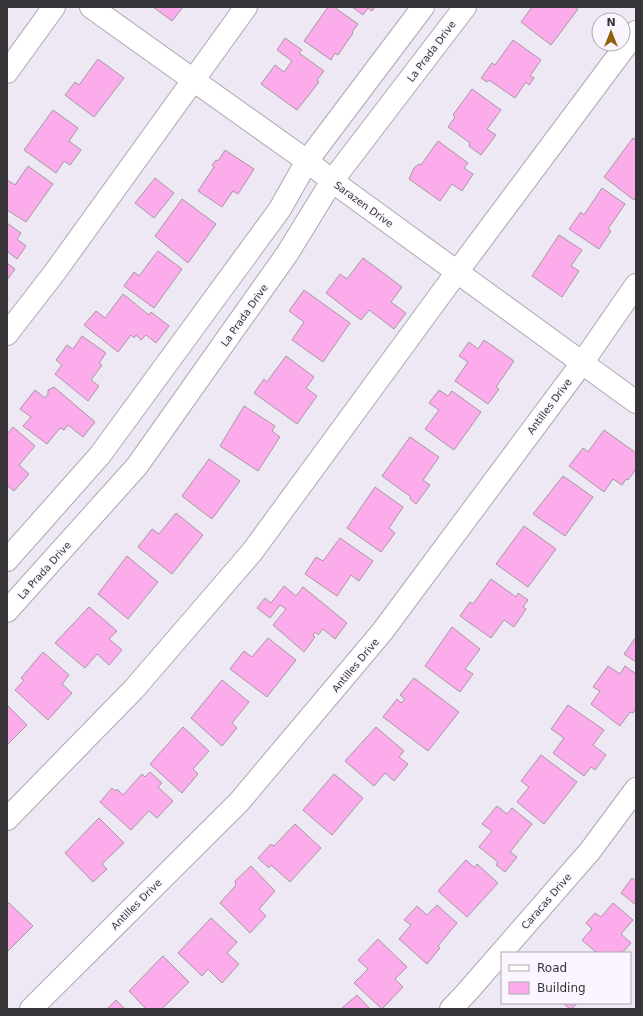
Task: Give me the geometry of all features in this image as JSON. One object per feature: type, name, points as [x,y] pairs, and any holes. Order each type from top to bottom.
[{"type":"street","points":[[7,72],[54,7]]},
{"type":"street","name":"Sarazen Drive","points":[[91,7],[307,161],[332,181],[636,402]]},
{"type":"street","points":[[7,334],[55,272],[246,7]]},
{"type":"street","points":[[7,560],[100,455],[280,209],[307,161],[423,7]]},
{"type":"street","name":"La Prada Drive","points":[[7,611],[137,466],[288,254],[332,181],[465,7]]},
{"type":"street","points":[[7,819],[134,689],[252,552],[457,272],[636,32]]},
{"type":"street","name":"Antilles Drive","points":[[31,1009],[239,802],[382,632],[582,363],[636,285]]},
{"type":"street","name":"Caracas Drive","points":[[502,952],[590,851],[636,789]]},
{"type":"street","name":"Caracas Drive","points":[[451,1009],[501,953]]},
{"type":"building","points":[[153,7],[183,7],[172,21]]},
{"type":"building","points":[[328,7],[334,7],[358,24],[338,55],[335,53],[331,60],[304,41]]},
{"type":"building","points":[[352,7],[375,7],[372,11],[368,8],[363,15]]},
{"type":"building","points":[[532,7],[576,7],[578,9],[551,45],[521,22]]},
{"type":"building","points":[[285,38],[302,50],[299,53],[324,71],[317,80],[319,82],[297,110],[261,84],[275,65],[284,72],[292,61],[277,50]]},
{"type":"building","points":[[513,40],[541,60],[530,76],[534,78],[529,85],[526,82],[515,98],[489,80],[487,82],[481,78],[492,63],[495,65]]},
{"type":"building","points":[[98,59],[124,78],[94,117],[65,95],[75,82],[79,85]]},
{"type":"building","points":[[472,89],[501,110],[487,129],[496,135],[481,155],[469,146],[470,143],[448,127],[455,117],[453,115]]},
{"type":"building","points":[[53,110],[78,128],[69,141],[81,150],[70,165],[64,161],[56,173],[24,150]]},
{"type":"building","points":[[633,138],[636,140],[636,197],[634,200],[604,177]]},
{"type":"building","points":[[438,141],[468,163],[464,168],[473,174],[462,191],[452,184],[440,201],[409,179],[414,168],[419,164],[421,165]]},
{"type":"building","points":[[225,150],[254,169],[238,194],[233,191],[222,207],[198,191],[214,167],[212,165],[216,160],[218,161]]},
{"type":"building","points":[[28,166],[53,184],[26,222],[7,210],[7,180],[15,185]]},
{"type":"building","points":[[155,178],[174,193],[154,218],[135,203]]},
{"type":"building","points":[[602,188],[625,204],[608,229],[611,231],[599,249],[569,229],[581,212],[584,215]]},
{"type":"building","points":[[182,199],[216,224],[188,263],[155,236]]},
{"type":"building","points":[[7,223],[21,233],[17,239],[26,246],[17,259],[8,252],[7,254]]},
{"type":"building","points":[[559,235],[582,250],[571,266],[579,271],[562,297],[532,276]]},
{"type":"building","points":[[158,251],[182,269],[154,308],[124,286],[134,272],[139,276]]},
{"type":"building","points":[[363,258],[402,287],[391,302],[406,313],[394,329],[369,310],[361,320],[326,293],[340,274],[347,279]]},
{"type":"building","points":[[7,263],[15,269],[7,280]]},
{"type":"building","points":[[304,290],[350,323],[323,362],[292,340],[304,322],[289,311]]},
{"type":"building","points":[[123,294],[149,315],[151,312],[169,326],[156,343],[146,335],[141,340],[136,335],[134,338],[131,335],[118,352],[84,325],[96,311],[105,318]]},
{"type":"building","points":[[82,336],[106,353],[99,363],[102,365],[91,380],[99,386],[88,401],[55,374],[62,365],[56,360],[67,345],[73,349]]},
{"type":"building","points":[[484,340],[514,361],[496,387],[499,389],[488,404],[455,381],[468,362],[459,356],[469,342],[478,349]]},
{"type":"building","points":[[286,356],[314,377],[306,388],[317,396],[297,424],[254,393],[264,379],[267,382]]},
{"type":"building","points":[[54,387],[95,422],[83,437],[68,425],[64,430],[60,428],[47,444],[23,426],[31,417],[20,409],[35,390],[45,398],[48,394],[48,390]]},
{"type":"building","points":[[439,390],[448,396],[452,391],[481,412],[454,450],[425,429],[439,410],[429,403]]},
{"type":"building","points":[[244,406],[275,426],[272,431],[280,437],[258,471],[220,446]]},
{"type":"building","points":[[13,427],[35,446],[19,465],[29,474],[14,491],[7,485],[7,434]]},
{"type":"building","points":[[604,430],[636,453],[636,469],[628,480],[626,479],[622,485],[613,479],[604,492],[569,466],[583,448],[588,452]]},
{"type":"building","points":[[410,437],[439,457],[423,480],[430,485],[416,504],[410,499],[411,497],[382,476]]},
{"type":"building","points":[[209,459],[240,481],[212,519],[182,496]]},
{"type":"building","points":[[563,476],[593,497],[565,536],[533,514]]},
{"type":"building","points":[[375,487],[403,507],[389,528],[395,533],[381,552],[347,528]]},
{"type":"building","points":[[176,513],[203,535],[172,574],[138,547],[152,529],[159,534]]},
{"type":"building","points":[[524,526],[556,549],[528,587],[496,564]]},
{"type":"building","points":[[340,538],[373,561],[359,581],[351,575],[337,596],[305,574],[316,557],[323,561]]},
{"type":"building","points":[[127,556],[158,582],[128,619],[98,594]]},
{"type":"building","points":[[491,579],[516,597],[518,593],[528,600],[523,607],[526,609],[514,627],[504,620],[491,638],[460,616],[470,602],[473,604]]},
{"type":"building","points":[[284,586],[296,596],[303,587],[347,623],[335,639],[323,629],[318,635],[315,632],[313,635],[315,637],[304,652],[273,625],[286,609],[280,605],[270,618],[257,608],[265,598],[271,603]]},
{"type":"building","points":[[89,607],[117,631],[109,639],[122,650],[109,665],[97,654],[85,668],[55,643]]},
{"type":"building","points":[[452,627],[480,649],[465,669],[473,674],[460,692],[425,666]]},
{"type":"building","points":[[636,637],[636,662],[624,654]]},
{"type":"building","points":[[268,638],[296,660],[267,697],[230,669],[244,651],[252,657]]},
{"type":"building","points":[[43,652],[69,675],[62,684],[72,693],[48,720],[15,690],[24,680],[21,678]]},
{"type":"building","points":[[608,666],[620,674],[625,666],[636,674],[636,709],[633,713],[630,712],[620,726],[591,704],[600,691],[593,687]]},
{"type":"building","points":[[414,678],[459,712],[428,751],[383,717],[397,699],[401,703],[405,699],[400,695]]},
{"type":"building","points":[[222,680],[249,702],[232,723],[237,728],[222,746],[191,718]]},
{"type":"building","points":[[7,705],[27,725],[7,745]]},
{"type":"building","points":[[568,705],[604,730],[593,745],[606,755],[595,770],[591,767],[584,776],[553,753],[564,738],[551,729]]},
{"type":"building","points":[[183,727],[209,751],[193,769],[198,774],[182,793],[150,764]]},
{"type":"building","points":[[376,727],[404,751],[399,757],[408,764],[394,781],[385,773],[374,786],[345,761]]},
{"type":"building","points":[[541,755],[577,782],[544,824],[517,802],[529,787],[521,781]]},
{"type":"building","points":[[150,772],[162,783],[158,787],[173,801],[157,818],[149,811],[131,830],[100,802],[112,788],[115,791],[117,789],[123,795],[142,774],[145,777]]},
{"type":"building","points":[[334,774],[363,798],[332,835],[303,810]]},
{"type":"building","points":[[497,806],[507,814],[512,808],[532,824],[510,852],[517,857],[505,872],[496,865],[498,862],[479,847],[492,831],[482,824]]},
{"type":"building","points":[[99,818],[124,843],[102,864],[107,869],[93,882],[65,853]]},
{"type":"building","points":[[295,824],[321,848],[290,882],[271,865],[269,868],[258,858],[271,844],[274,846]]},
{"type":"building","points":[[466,860],[475,868],[477,864],[498,883],[467,917],[438,891]]},
{"type":"building","points":[[251,866],[275,891],[259,909],[266,916],[250,933],[220,903],[236,885],[235,881]]},
{"type":"building","points":[[632,878],[636,881],[636,905],[621,893]]},
{"type":"building","points":[[9,903],[33,926],[7,952],[7,904]]},
{"type":"building","points":[[613,903],[633,920],[621,934],[631,943],[623,952],[596,952],[582,940],[592,929],[586,923],[595,913],[601,917]]},
{"type":"building","points":[[437,905],[457,923],[438,946],[440,948],[427,964],[399,939],[411,925],[404,920],[417,906],[427,915]]},
{"type":"building","points":[[211,918],[237,942],[227,953],[239,964],[222,983],[208,969],[202,976],[178,953]]},
{"type":"building","points":[[378,939],[407,967],[395,979],[403,987],[382,1009],[354,983],[368,969],[358,960]]},
{"type":"building","points":[[163,956],[189,982],[162,1009],[146,1009],[129,991]]},
{"type":"building","points":[[357,995],[370,1009],[341,1009]]},
{"type":"building","points":[[116,1000],[125,1009],[107,1009]]},
{"type":"building","points":[[564,1004],[576,1004],[572,1009]]}]
